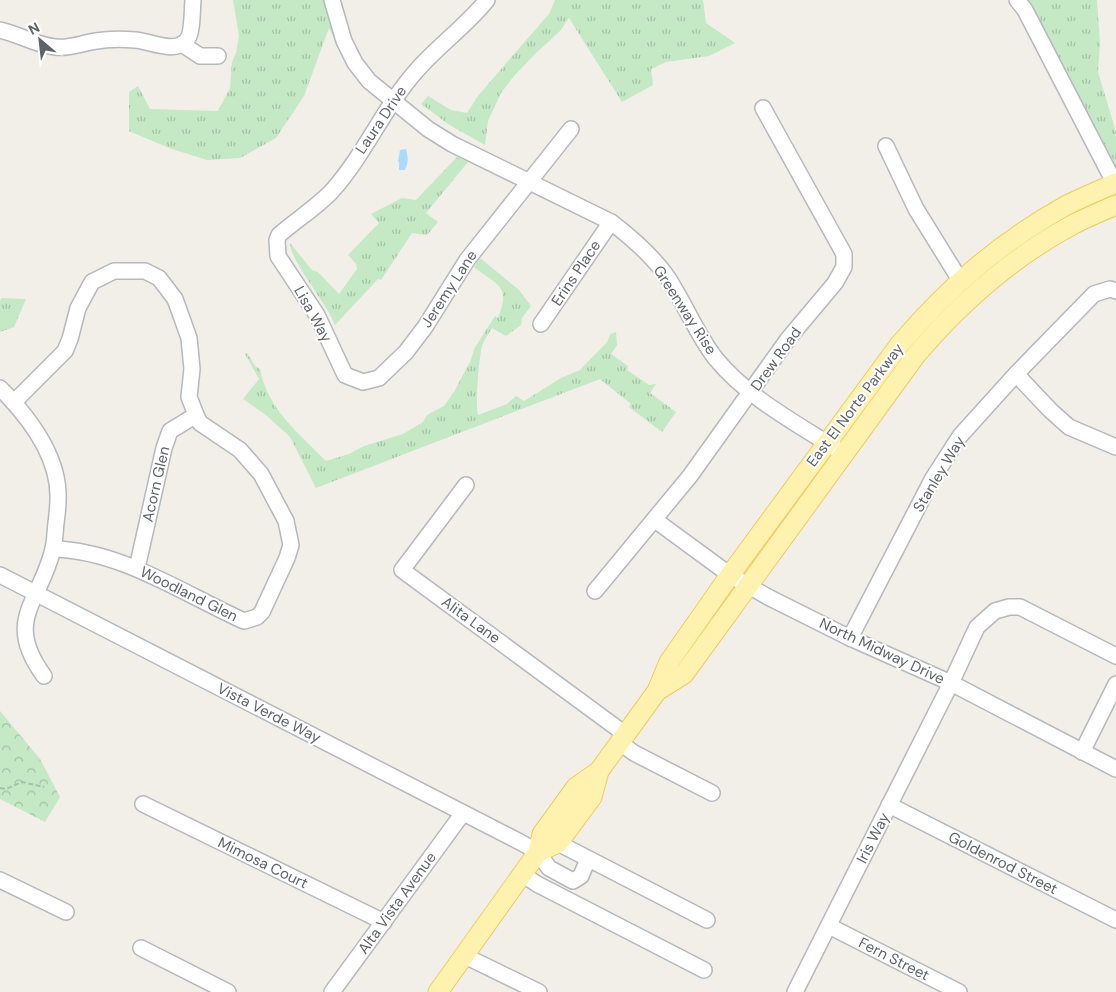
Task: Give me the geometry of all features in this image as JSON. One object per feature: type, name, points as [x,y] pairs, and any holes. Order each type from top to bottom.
[{"type":"main road","name":"East El Norte Parkway","points":[[538,852],[558,843],[592,797],[599,771],[657,691],[668,662],[900,344],[926,314],[960,280],[989,256],[1026,230],[1069,205],[1115,183]]},
{"type":"main road","name":"East El Norte Parkway","points":[[657,691],[684,674],[916,355],[965,302],[994,276],[1032,249],[1075,224],[1116,205]]},
{"type":"main road","name":"East El Norte Parkway","points":[[438,992],[538,852],[542,834],[576,787],[599,771]]},
{"type":"street","points":[[0,30],[14,33],[36,44],[55,47],[74,46],[96,41],[135,40],[176,47],[186,42],[190,36],[193,0]]},
{"type":"street","name":"Greenway Rise","points":[[332,0],[344,41],[355,63],[369,81],[428,129],[452,144],[611,222],[634,239],[667,276],[716,358],[732,376],[751,393],[844,454]]},
{"type":"street","name":"Laura Drive","points":[[277,240],[279,234],[331,191],[361,152],[392,100],[417,69],[477,12],[487,0]]},
{"type":"street","points":[[1016,0],[1025,10],[1115,183]]},
{"type":"street","points":[[182,44],[200,56],[218,56]]},
{"type":"street","name":"Drew Road","points":[[595,591],[690,476],[788,339],[836,283],[844,267],[844,254],[763,108]]},
{"type":"street","name":"Jeremy Lane","points":[[359,381],[363,382],[378,378],[406,352],[425,327],[467,260],[571,129]]},
{"type":"street","points":[[886,146],[916,209],[960,280]]},
{"type":"street","name":"Erins Place","points":[[541,324],[611,222]]},
{"type":"street","name":"Lisa Way","points":[[277,240],[278,256],[317,315],[345,375],[359,381]]},
{"type":"street","points":[[14,402],[65,351],[70,340],[78,308],[92,282],[114,271],[145,271],[159,278],[175,299],[189,338],[192,369],[189,397],[196,415]]},
{"type":"street","name":"Stanley Way","points":[[850,638],[933,478],[960,436],[1016,374],[1094,294],[1109,291]]},
{"type":"street","points":[[1016,374],[1069,427],[1116,447]]},
{"type":"street","points":[[0,388],[28,418],[54,470],[58,498],[53,549],[37,594],[31,602],[24,623],[27,648],[44,676]]},
{"type":"street","name":"Acorn Glen","points":[[137,568],[164,448],[170,431],[196,415]]},
{"type":"street","name":"Woodland Glen","points":[[53,549],[72,549],[137,568],[244,621],[257,617],[262,612],[291,545],[286,521],[261,474],[240,450],[200,423],[196,415]]},
{"type":"street","name":"Alita Lane","points":[[466,485],[402,570],[622,738]]},
{"type":"street","name":"North Midway Drive","points":[[655,520],[748,586],[850,638],[952,683],[1116,769]]},
{"type":"street","name":"Vista Verde Way","points":[[0,575],[538,852]]},
{"type":"street","name":"Iris Way","points":[[795,992],[952,683],[976,627],[996,611],[1009,607],[1020,608],[1116,656]]},
{"type":"street","points":[[1082,752],[1116,684]]},
{"type":"street","points":[[622,738],[634,753],[712,793]]},
{"type":"street","name":"Mimosa Court","points":[[143,804],[384,922]]},
{"type":"street","name":"Goldenrod Street","points":[[889,806],[1116,920]]},
{"type":"street","name":"Alta Vista Avenue","points":[[332,992],[462,813]]},
{"type":"street","points":[[558,843],[707,920]]},
{"type":"street","points":[[538,852],[549,868],[573,881],[581,876],[588,858]]},
{"type":"street","points":[[522,874],[537,884],[704,970]]},
{"type":"street","points":[[0,880],[66,912]]},
{"type":"street","name":"Fern Street","points":[[829,926],[959,992]]},
{"type":"street","points":[[141,948],[228,992]]},
{"type":"street","points":[[465,956],[539,992]]},
{"type":"path","points":[[0,788],[6,789],[22,782],[44,787]]},
{"type":"green space","points":[[233,0],[327,0],[346,55],[343,57],[329,28],[304,96],[276,138],[240,158],[207,160],[169,148],[129,131],[129,92],[138,86],[150,109],[218,111],[230,88],[232,62],[236,53],[239,36]]},
{"type":"green space","points":[[555,0],[703,0],[706,23],[735,43],[709,56],[666,62],[651,69],[653,85],[622,102],[569,18],[560,31],[514,76],[501,93],[488,121],[485,145],[448,124],[421,104],[428,96],[451,110],[467,113],[478,96],[549,14]]},
{"type":"green space","points":[[1023,0],[1097,0],[1100,43],[1098,72],[1116,132],[1116,168],[1113,170]]},
{"type":"green space","points":[[457,157],[468,162],[426,213],[438,222],[427,235],[412,233],[381,280],[378,279],[335,325],[302,271],[291,250],[290,243],[312,270],[318,272],[339,294],[357,269],[356,264],[348,255],[379,223],[371,214],[402,198],[416,200]]},
{"type":"green space","points":[[480,258],[519,290],[531,306],[522,318],[521,325],[506,336],[492,328],[482,346],[478,381],[478,415],[507,404],[516,396],[524,401],[561,378],[580,370],[607,342],[610,334],[616,332],[617,345],[611,354],[628,366],[627,370],[649,385],[656,384],[650,393],[676,412],[662,432],[629,407],[631,404],[600,379],[316,488],[290,437],[266,415],[243,399],[259,379],[245,354],[247,353],[256,367],[260,369],[269,396],[286,420],[326,461],[349,454],[364,446],[403,434],[423,422],[427,415],[444,406],[454,392],[471,360],[474,349],[495,316],[498,318],[502,307],[502,292],[496,283],[474,267]]},
{"type":"green space","points":[[2,298],[26,299],[14,327],[0,332],[0,300]]},
{"type":"green space","points":[[0,711],[40,759],[60,797],[45,822],[0,799]]},
{"type":"water","points":[[406,149],[408,160],[405,170],[399,170],[400,150]]}]
